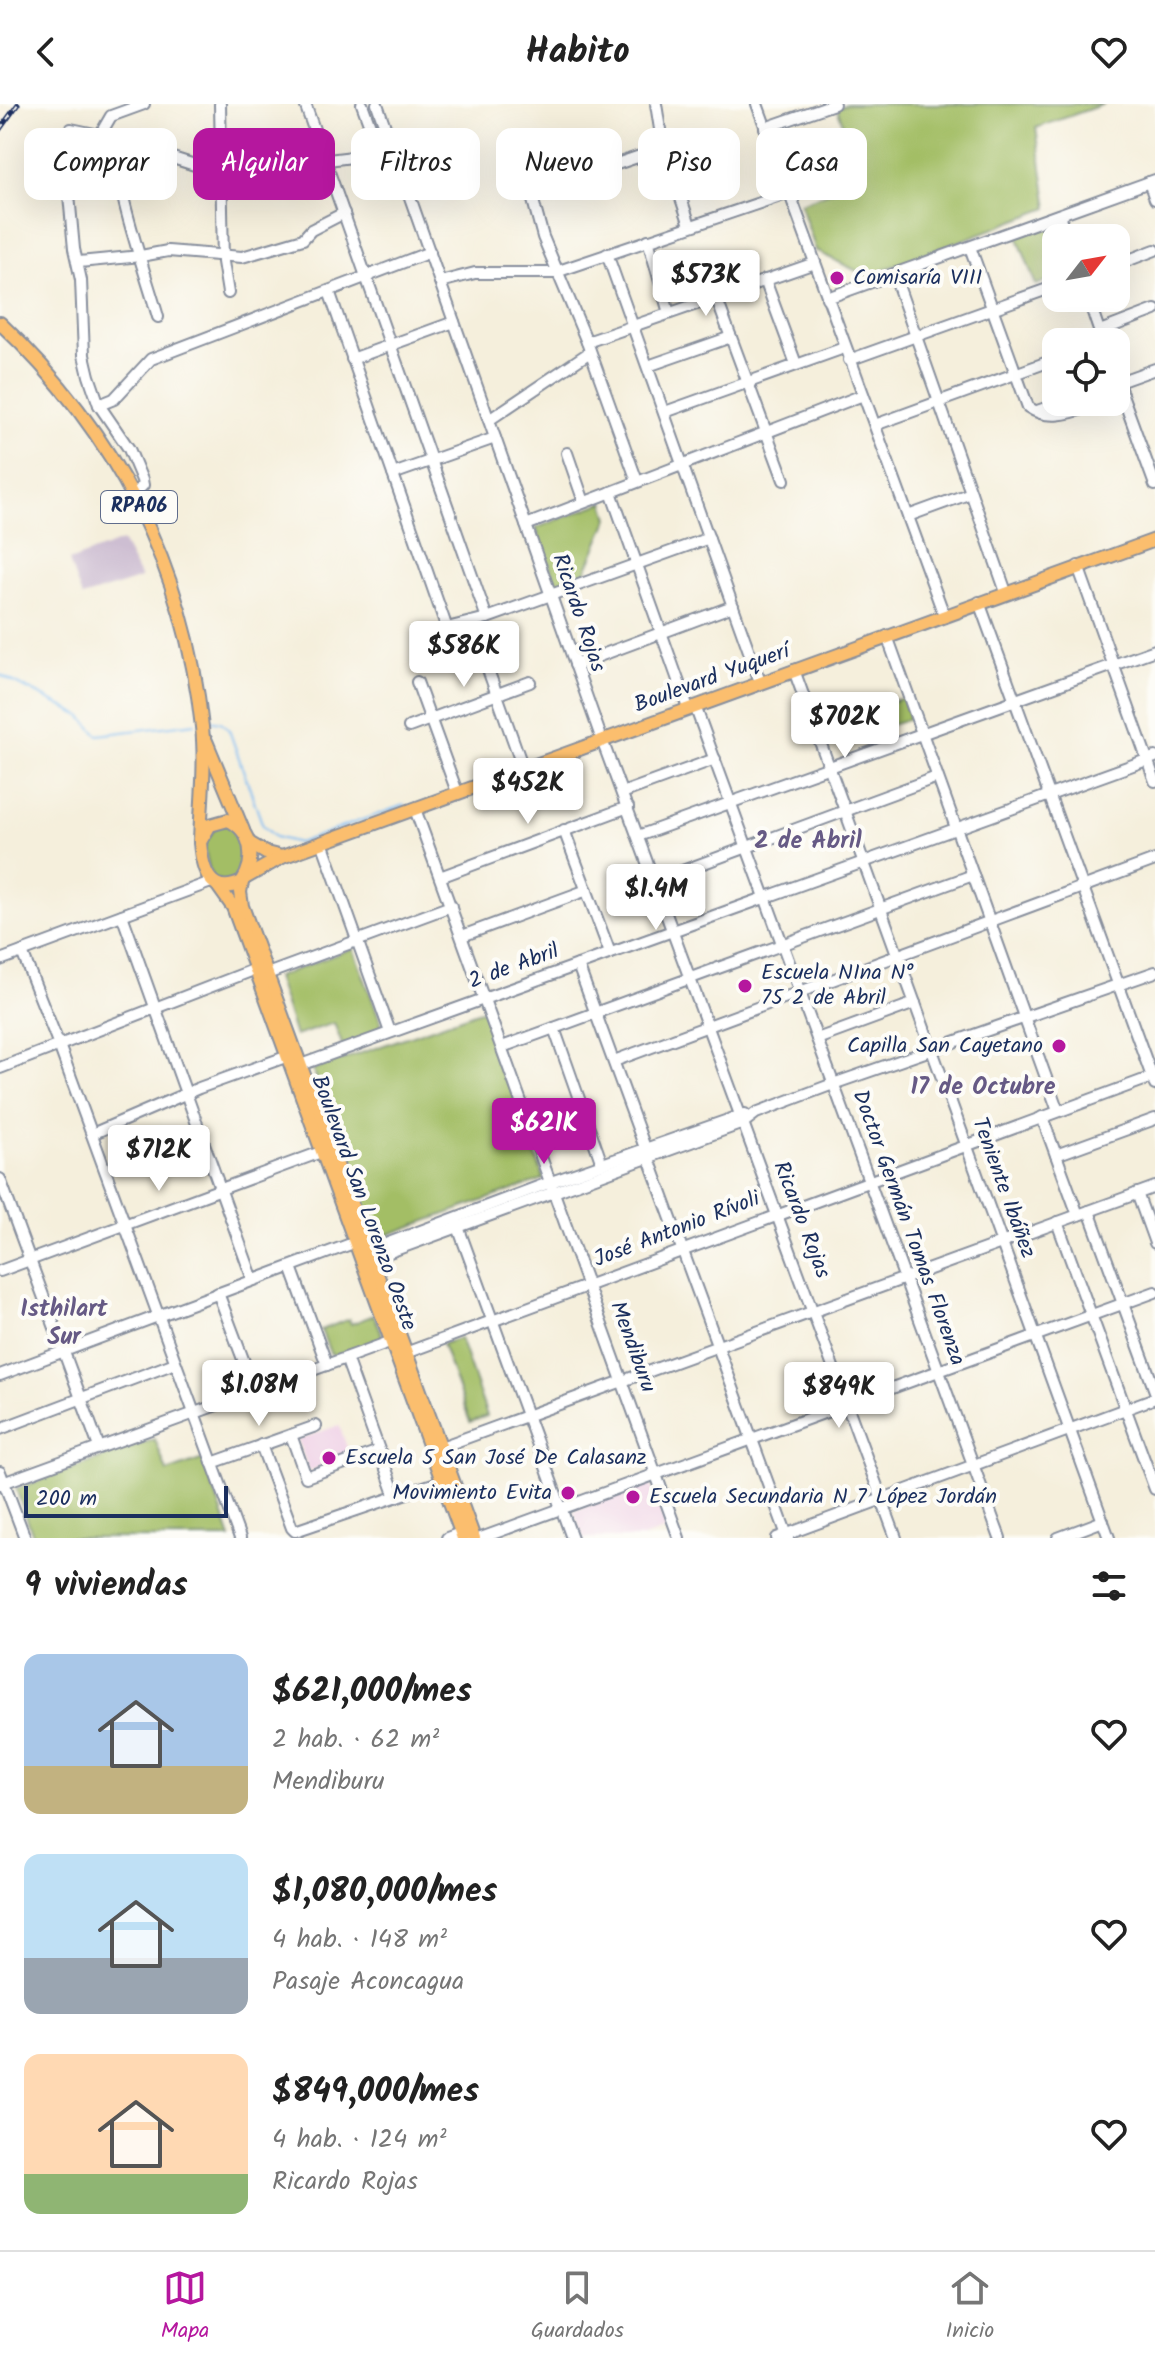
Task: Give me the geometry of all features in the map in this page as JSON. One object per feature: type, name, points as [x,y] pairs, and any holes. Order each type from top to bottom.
[{"type":"main road","name":"RPA06","points":[[0,323],[70,396],[116,463],[133,495],[154,539],[184,627],[209,752],[249,843]]},
{"type":"main road","name":"Boulevard Yuquerí","points":[[243,880],[282,857],[322,842],[1155,540]]},
{"type":"main road","name":"RPA06","points":[[202,728],[200,842],[203,864],[215,884]]},
{"type":"main road","points":[[200,842],[210,825],[219,821],[228,820],[243,830]]},
{"type":"main road","points":[[249,843],[266,853],[282,857]]},
{"type":"main road","points":[[215,884],[230,887],[243,880],[250,858],[249,843]]},
{"type":"main road","name":"Boulevard San Lorenzo Oeste","points":[[243,880],[242,906],[261,971]]},
{"type":"main road","name":"Boulevard San Lorenzo Oeste","points":[[215,884],[233,907],[261,971],[468,1537]]},
{"type":"main road","name":"Boulevard San Lorenzo Oeste","points":[[436,1449],[442,1481],[468,1537]]},
{"type":"street","points":[[104,128],[111,116],[144,104]]},
{"type":"street","points":[[220,104],[221,128]]},
{"type":"street","points":[[305,104],[314,128]]},
{"type":"street","points":[[362,104],[371,128]]},
{"type":"street","name":"Ricardo Rojas","points":[[377,104],[386,128]]},
{"type":"street","points":[[656,104],[660,128]]},
{"type":"street","points":[[757,104],[765,128],[812,108],[834,104]]},
{"type":"street","points":[[637,481],[588,347],[543,237],[531,193],[638,157]]},
{"type":"street","points":[[827,298],[1152,181],[1155,199]]},
{"type":"street","points":[[335,187],[487,618]]},
{"type":"street","points":[[69,200],[74,249],[79,262],[84,355],[99,405],[129,449],[142,480],[143,485],[133,495]]},
{"type":"street","points":[[126,200],[158,317]]},
{"type":"street","points":[[223,200],[223,254],[228,293]]},
{"type":"street","name":"Ricardo Rojas","points":[[411,200],[602,740],[896,1538]]},
{"type":"street","points":[[682,200],[690,225]]},
{"type":"street","points":[[440,282],[475,273],[558,271],[767,200]]},
{"type":"street","points":[[792,200],[944,615]]},
{"type":"street","points":[[79,262],[168,251],[242,257],[303,239],[322,223],[344,213]]},
{"type":"street","points":[[1059,215],[1062,224]]},
{"type":"street","points":[[648,240],[669,313]]},
{"type":"street","points":[[970,247],[1016,373],[1032,409],[1042,413]]},
{"type":"street","points":[[1130,260],[1155,250]]},
{"type":"street","points":[[99,405],[114,399],[151,359],[430,252]]},
{"type":"street","points":[[607,254],[760,682]]},
{"type":"street","points":[[489,420],[588,347],[634,325],[815,263]]},
{"type":"street","points":[[894,274],[1006,592]]},
{"type":"street","points":[[765,280],[796,364]]},
{"type":"street","points":[[329,291],[458,660]]},
{"type":"street","points":[[849,360],[1042,291]]},
{"type":"street","points":[[716,297],[784,480]]},
{"type":"street","points":[[1122,328],[1155,310]]},
{"type":"street","points":[[352,359],[454,322]]},
{"type":"street","points":[[648,366],[731,337]]},
{"type":"street","points":[[665,412],[844,348]]},
{"type":"street","points":[[875,425],[1042,364]]},
{"type":"street","points":[[1130,377],[1155,369]]},
{"type":"street","points":[[526,525],[863,395]]},
{"type":"street","points":[[1032,409],[1042,407]]},
{"type":"street","points":[[1126,416],[1155,485]]},
{"type":"street","points":[[393,474],[495,438]]},
{"type":"street","points":[[567,453],[584,502]]},
{"type":"street","name":"Doctor Germán Tomas Florenza","points":[[611,492],[661,633],[731,802],[1000,1538]]},
{"type":"street","points":[[908,516],[971,493]]},
{"type":"street","points":[[447,628],[487,618],[709,538]]},
{"type":"street","points":[[1078,566],[1151,758],[1155,781]]},
{"type":"street","points":[[979,602],[1153,1081]]},
{"type":"street","points":[[575,665],[733,606]]},
{"type":"street","points":[[471,622],[523,768]]},
{"type":"street","points":[[887,636],[1058,1111]]},
{"type":"street","points":[[638,836],[1155,650]]},
{"type":"street","name":"Teniente Ibáñez","points":[[794,670],[1109,1538]]},
{"type":"street","points":[[417,682],[457,792]]},
{"type":"street","points":[[409,727],[530,682]]},
{"type":"street","name":"2 de Abril","points":[[92,1134],[186,1094],[390,1032],[1151,758]]},
{"type":"street","points":[[622,793],[715,759]]},
{"type":"street","points":[[655,881],[937,777]]},
{"type":"street","points":[[440,877],[628,807]]},
{"type":"street","name":"Mendiburu","points":[[415,809],[679,1538]]},
{"type":"street","points":[[564,830],[610,953]]},
{"type":"street","points":[[322,842],[390,1032]]},
{"type":"street","points":[[614,1061],[1155,860]]},
{"type":"street","points":[[502,1047],[973,875]]},
{"type":"street","points":[[0,960],[215,884]]},
{"type":"street","points":[[462,936],[587,890]]},
{"type":"street","points":[[0,1068],[156,1008],[451,906]]},
{"type":"street","points":[[122,915],[253,1280]]},
{"type":"street","points":[[22,952],[240,1538]]},
{"type":"street","points":[[578,965],[718,1346],[784,1537],[1155,1398]]},
{"type":"street","points":[[0,1375],[291,1267],[364,1254],[457,1223],[833,1084],[1155,972]]},
{"type":"street","points":[[817,1039],[915,1003]]},
{"type":"street","points":[[554,1028],[602,1164]]},
{"type":"street","name":"José Antonio Rívoli","points":[[402,1354],[966,1144],[1153,1081]]},
{"type":"street","points":[[1042,1117],[1078,1215]]},
{"type":"street","points":[[1056,1155],[1155,1119]]},
{"type":"street","points":[[0,1271],[327,1150]]},
{"type":"street","points":[[553,1187],[602,1164],[647,1153]]},
{"type":"street","points":[[0,1179],[99,1447]]},
{"type":"street","points":[[436,1449],[1155,1187]]},
{"type":"street","points":[[1137,1193],[1155,1243]]},
{"type":"street","points":[[1089,1211],[1155,1391]]},
{"type":"street","points":[[1057,1222],[1155,1489]]},
{"type":"street","points":[[457,1223],[572,1538]]},
{"type":"street","points":[[291,1267],[327,1365]]},
{"type":"street","points":[[481,1538],[1155,1292]]},
{"type":"street","points":[[218,1293],[255,1391]]},
{"type":"street","points":[[25,1538],[1,1479],[396,1340]]},
{"type":"street","points":[[346,1358],[396,1497]]},
{"type":"street","points":[[0,1429],[175,1363]]},
{"type":"street","points":[[212,1463],[316,1426]]},
{"type":"street","points":[[291,1435],[306,1477],[379,1451]]},
{"type":"street","points":[[261,1445],[292,1528],[297,1531],[442,1481]]},
{"type":"street","points":[[1058,1538],[1103,1521]]},
{"type":"street","points":[[447,1538],[468,1537]]},
{"type":"shaded area","points":[[122,541],[141,578],[82,597],[69,561]]},
{"type":"shaded area","points":[[339,1425],[350,1456],[309,1471],[298,1440]]},
{"type":"shaded area","name":"Escuela Secundaria N 7 López Jordán","points":[[650,1483],[666,1529],[642,1538],[583,1538],[574,1511]]},
{"type":"green space","points":[[847,104],[1104,104],[1036,128],[1048,208],[867,276],[816,251],[800,203],[808,200],[867,200],[867,128],[845,128],[837,108]]},
{"type":"green space","points":[[1047,221],[1052,223],[1042,224],[1042,283],[1036,285],[1016,233]]},
{"type":"green space","points":[[604,502],[609,518],[582,580],[558,588],[536,528]]},
{"type":"green space","points":[[903,698],[909,719],[875,730],[869,709]]},
{"type":"green space","points":[[229,823],[241,831],[244,862],[239,877],[224,881],[211,878],[204,845],[216,826]]},
{"type":"green space","points":[[353,948],[383,1028],[381,1034],[343,1047],[334,1023],[295,1036],[276,977]]},
{"type":"green space","points":[[483,1010],[544,1179],[373,1240],[313,1070]]},
{"type":"green space","points":[[374,1315],[383,1338],[335,1355],[330,1353],[321,1330],[349,1319],[351,1324]]},
{"type":"green space","points":[[460,1338],[487,1416],[470,1422],[442,1344]]},
{"type":"green space","points":[[155,1439],[167,1472],[203,1459],[231,1538],[34,1538],[16,1489]]},
{"type":"waterway","points":[[0,675],[81,716],[98,735],[195,723]]},
{"type":"waterway","points":[[209,720],[221,722],[229,730],[263,826],[275,837],[298,843],[404,805]]},
{"type":"railway","points":[[0,129],[18,104]]},
{"type":"place","name":"Comisaría VIII","points":[[837,278]]},
{"type":"place","name":"Escuela NIna N° 75 2 de Abril","points":[[745,986]]},
{"type":"place","name":"Capilla San Cayetano","points":[[1059,1046]]},
{"type":"place","name":"Escuela 5 San José De Calasanz","points":[[329,1458]]},
{"type":"place","name":"Movimiento Evita","points":[[568,1493]]},
{"type":"place","name":"Escuela Secundaria N 7 López Jordán","points":[[633,1497]]},
{"type":"district","name":"2 de Abril","points":[[808,841]]},
{"type":"district","name":"17 de Octubre","points":[[983,1087]]},
{"type":"district","name":"Isthilart Sur","points":[[64,1323]]}]
